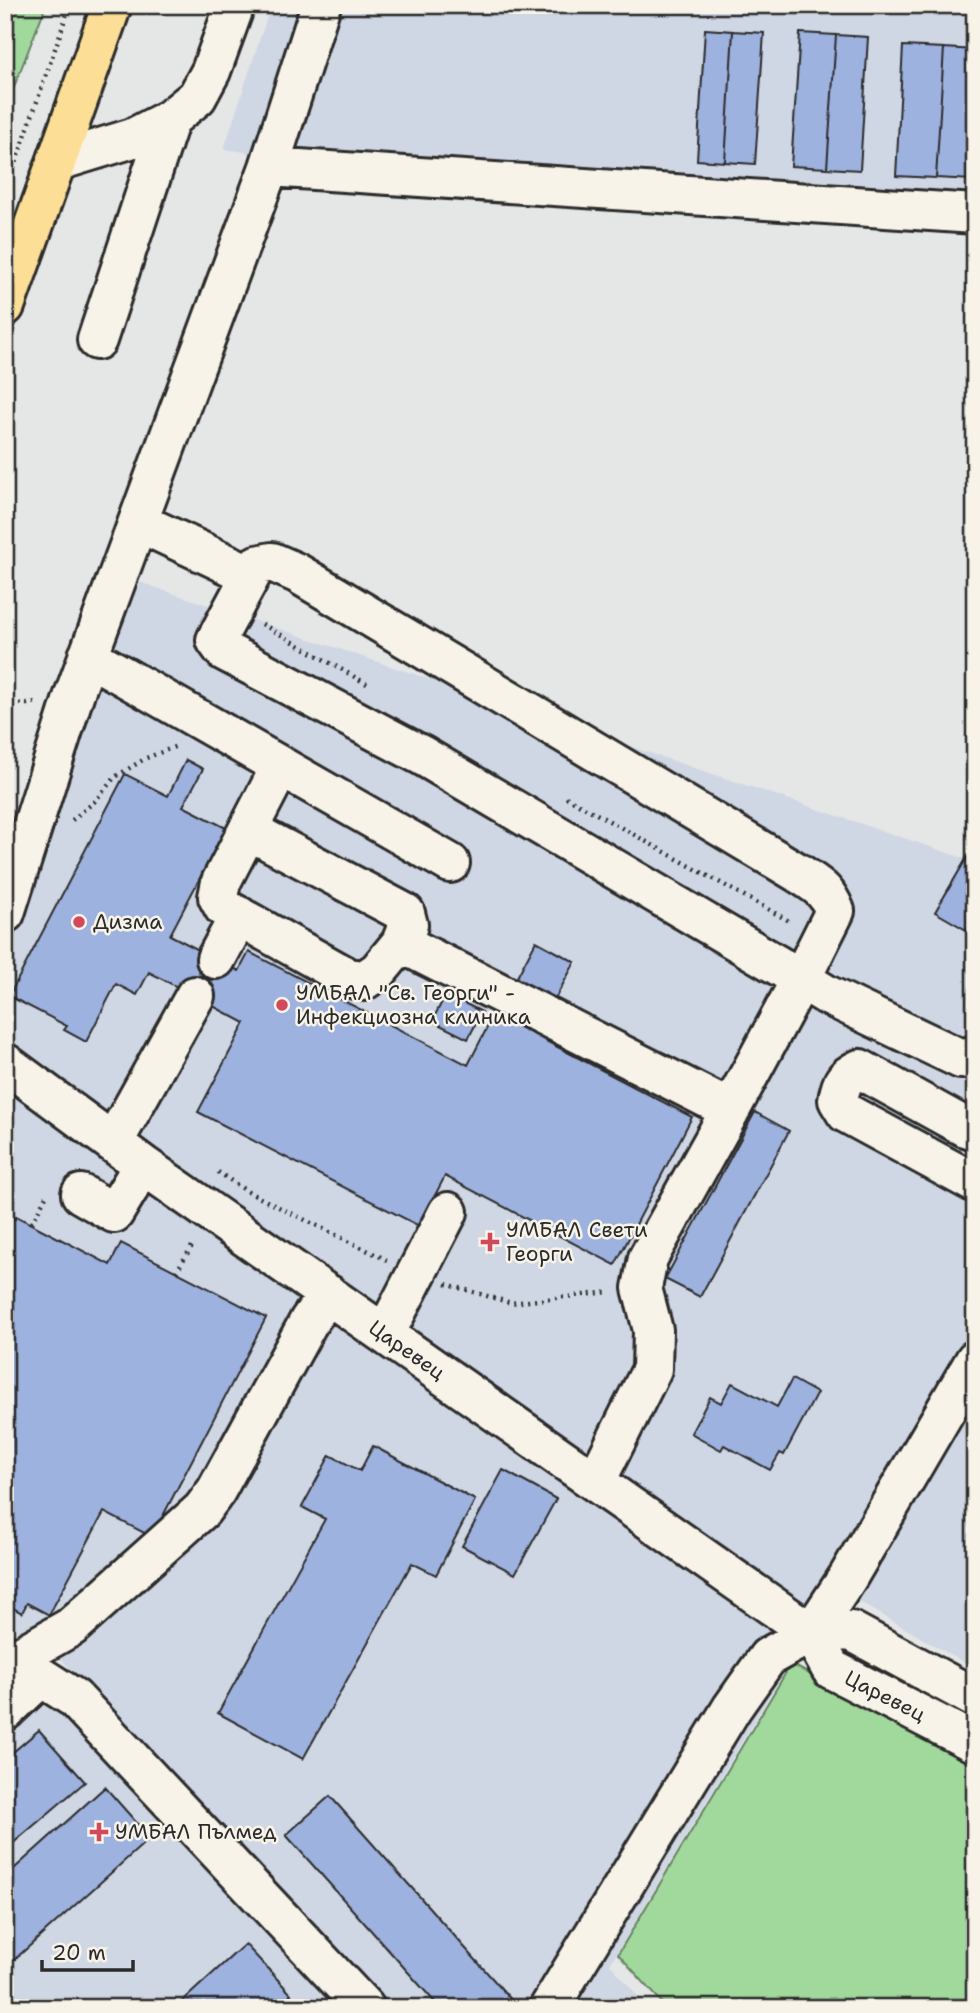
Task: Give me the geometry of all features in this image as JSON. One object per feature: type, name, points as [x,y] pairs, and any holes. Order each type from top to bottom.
[{"type":"main road","points":[[5,306],[112,5]]},
{"type":"street","points":[[58,161],[133,138],[170,119],[197,97],[211,71],[235,5]]},
{"type":"street","points":[[5,913],[74,695],[269,166],[321,5]]},
{"type":"street","points":[[97,340],[170,119]]},
{"type":"street","points":[[269,166],[975,214]]},
{"type":"street","points":[[138,522],[251,575]]},
{"type":"street","points":[[596,1482],[652,1369],[653,1330],[642,1287],[648,1258],[801,979],[835,911],[829,895],[800,874],[297,573],[272,562],[257,565],[216,640],[223,652],[423,756],[801,979],[827,995],[961,1059],[975,1055]]},
{"type":"street","points":[[88,656],[450,863]]},
{"type":"street","points":[[248,830],[405,913],[408,925],[401,943],[378,971],[363,981],[347,977],[224,908],[218,897],[221,882],[281,766]]},
{"type":"street","points":[[216,959],[239,916]]},
{"type":"street","points":[[401,943],[719,1104],[725,1110],[726,1118]]},
{"type":"street","points":[[113,1143],[195,996]]},
{"type":"street","name":"Царевец","points":[[5,1063],[143,1165],[811,1633],[831,1669],[975,1743]]},
{"type":"street","points":[[975,1130],[860,1069],[849,1074],[840,1088],[838,1100],[846,1113],[975,1183]]},
{"type":"street","points":[[81,1194],[114,1213],[143,1165]]},
{"type":"street","points":[[385,1334],[448,1212]]},
{"type":"street","points":[[5,1711],[20,1664],[71,1628],[202,1510],[216,1491],[309,1321],[328,1294]]},
{"type":"street","points":[[549,2008],[739,1698],[768,1657],[811,1633],[848,1577],[975,1360]]},
{"type":"street","name":"Царевец","points":[[811,1633],[851,1631],[975,1698]]},
{"type":"street","points":[[20,1664],[74,1698],[365,2008]]},
{"type":"path","points":[[5,194],[70,5]]},
{"type":"path","points":[[25,850],[47,839],[94,802],[115,777],[146,758],[222,732]]},
{"type":"path","points":[[216,1170],[248,1192],[416,1274],[511,1303],[642,1287]]},
{"type":"shaded area","points":[[271,5],[975,5],[975,204],[311,161],[224,149]]},
{"type":"shaded area","name":"УМБАЛ Свети Георги","points":[[133,580],[975,862],[975,1669],[834,1587],[610,1964],[648,2008],[375,2008],[53,1650],[5,1624],[5,898]]},
{"type":"shaded area","name":"УМБАЛ Пълмед","points":[[5,1641],[32,1656],[352,2008],[5,2008]]},
{"type":"green space","points":[[5,5],[46,5],[5,110]]},
{"type":"green space","points":[[791,1664],[975,1763],[975,2008],[667,2008],[618,1954]]},
{"type":"building","points":[[705,29],[733,31],[725,162],[697,160]]},
{"type":"building","points":[[733,31],[764,33],[755,164],[725,162]]},
{"type":"building","points":[[800,33],[836,35],[827,168],[791,166]]},
{"type":"building","points":[[836,35],[868,37],[860,170],[827,168]]},
{"type":"building","points":[[903,46],[944,48],[936,178],[896,176]]},
{"type":"building","points":[[944,48],[975,50],[973,180],[936,178]]},
{"type":"building","name":"УМБАЛ \"Св. Георги\" - Инфекциозна клиника","points":[[186,760],[203,769],[183,806],[226,828],[170,935],[239,971],[249,952],[468,1065],[494,1014],[692,1117],[615,1265],[445,1176],[419,1226],[198,1112],[245,1023],[149,972],[137,995],[116,984],[86,1042],[64,1030],[67,1026],[9,996],[125,774],[168,796]]},
{"type":"building","points":[[975,844],[975,935],[935,912]]},
{"type":"building","points":[[536,941],[575,962],[555,999],[516,979]]},
{"type":"building","points":[[446,994],[482,1012],[468,1039],[432,1021]]},
{"type":"building","points":[[755,1112],[789,1131],[700,1297],[665,1279]]},
{"type":"building","points":[[5,1214],[15,1219],[16,1216],[110,1265],[121,1243],[266,1318],[152,1537],[104,1512],[49,1615],[27,1603],[22,1613],[5,1604]]},
{"type":"building","points":[[792,1379],[817,1393],[784,1455],[780,1453],[770,1470],[724,1445],[721,1450],[691,1433],[710,1397],[721,1403],[732,1383],[777,1407]]},
{"type":"building","points":[[373,1446],[475,1500],[436,1575],[412,1563],[303,1759],[218,1713],[325,1519],[302,1507],[330,1455],[360,1471]]},
{"type":"building","points":[[503,1470],[556,1499],[515,1574],[462,1546]]},
{"type":"building","points":[[39,1730],[85,1782],[5,1850],[5,1759]]},
{"type":"building","points":[[105,1787],[150,1838],[5,1968],[5,1877]]},
{"type":"building","points":[[330,1796],[515,2004],[511,2008],[440,2008],[286,1835]]},
{"type":"building","points":[[245,1944],[291,1994],[277,2008],[175,2008]]},
{"type":"place","name":"Дизма","points":[[79,922]]},
{"type":"place","name":"УМБАЛ \"Св. Георги\" - Инфекциозна клиника","points":[[282,1005]]},
{"type":"place","name":"УМБАЛ Свети Георги","points":[[490,1242]]},
{"type":"place","name":"УМБАЛ Пълмед","points":[[99,1832]]}]
